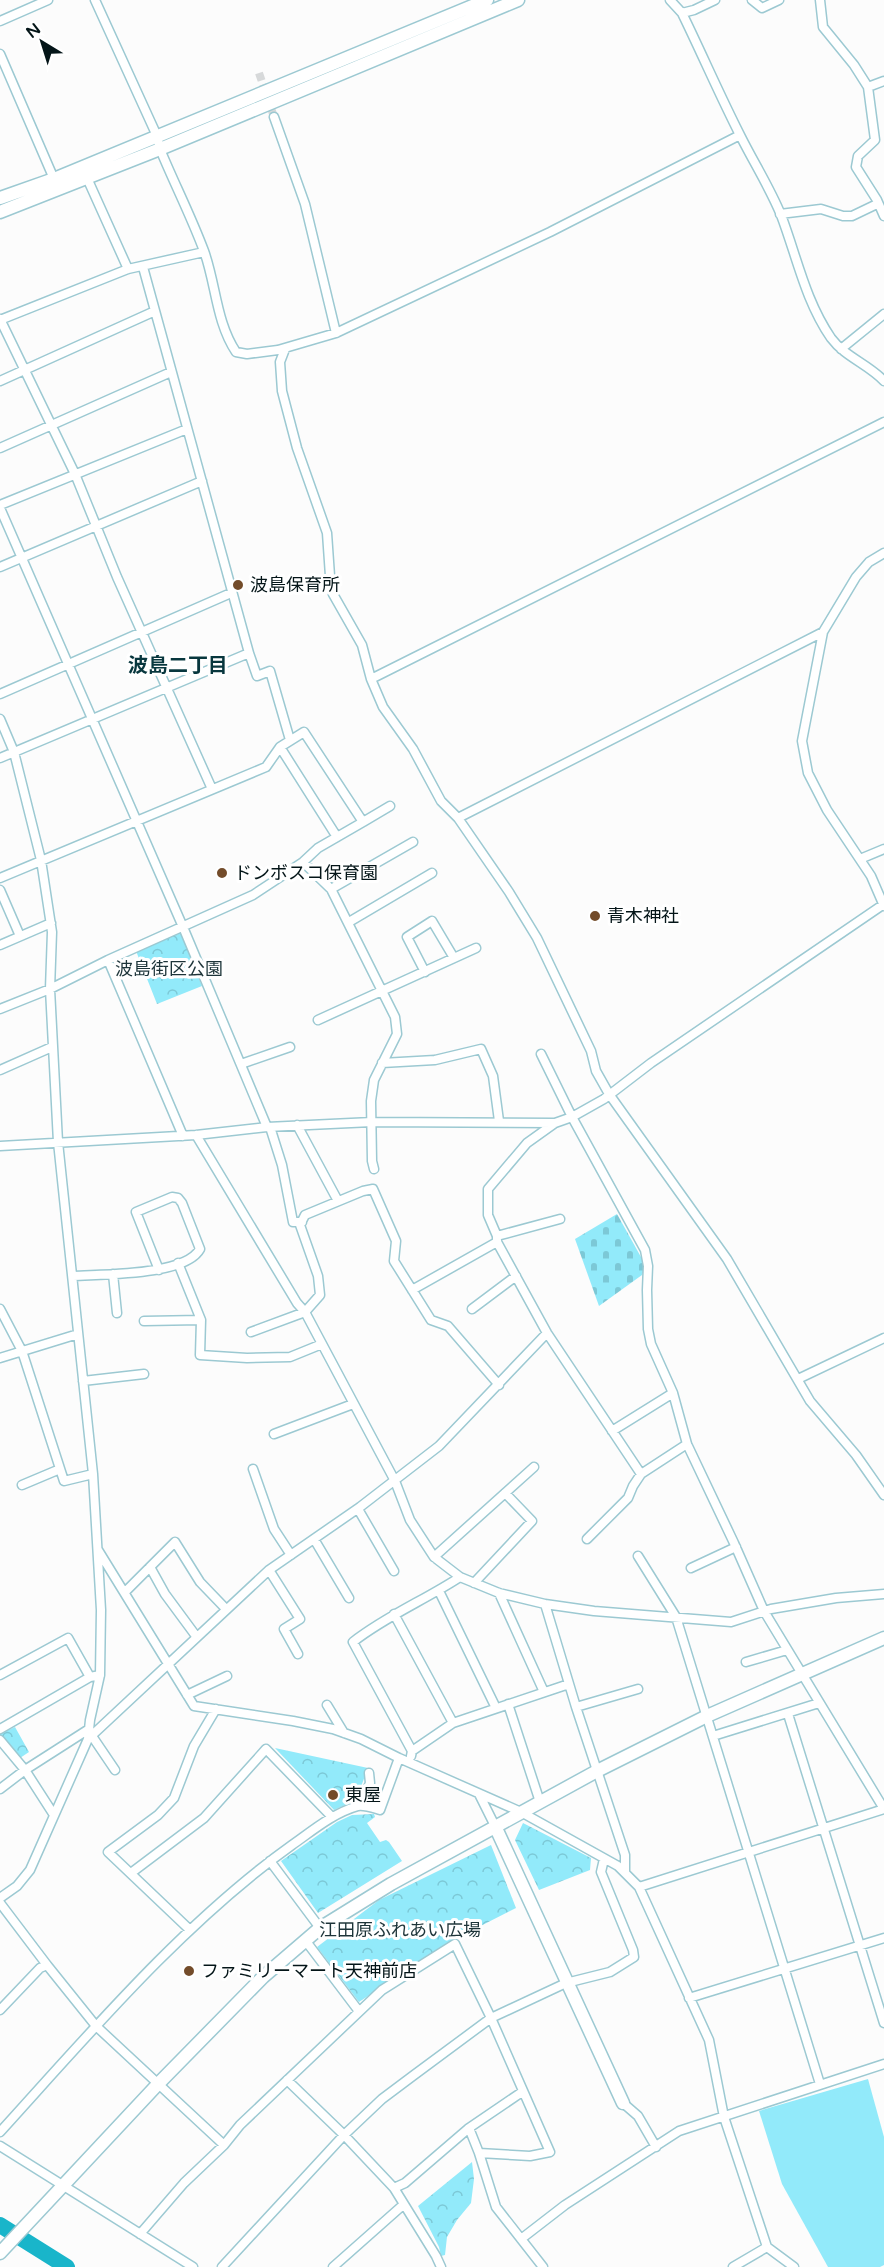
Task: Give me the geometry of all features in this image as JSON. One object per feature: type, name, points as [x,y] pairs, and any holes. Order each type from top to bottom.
[{"type":"street","points":[[0,21],[48,0]]},
{"type":"street","points":[[95,0],[157,136],[160,149],[204,252],[220,317],[236,352],[247,354],[285,349],[336,333],[550,232],[740,135]]},
{"type":"street","points":[[0,198],[54,179],[487,0]]},
{"type":"street","points":[[0,212],[160,149],[518,0]]},
{"type":"street","points":[[670,0],[682,13],[780,214],[803,283],[823,324],[841,349],[878,374],[884,381]]},
{"type":"street","points":[[682,13],[715,0]]},
{"type":"street","points":[[752,0],[762,8],[779,0]]},
{"type":"street","points":[[820,0],[823,27],[854,65],[868,87],[875,140],[858,156],[855,162],[856,167],[879,200],[884,216]]},
{"type":"street","points":[[0,54],[54,179]]},
{"type":"street","points":[[868,87],[884,81]]},
{"type":"street","points":[[274,117],[305,204],[336,333]]},
{"type":"street","points":[[87,178],[128,269]]},
{"type":"street","points":[[780,214],[821,209],[843,216],[852,216],[879,200]]},
{"type":"street","points":[[204,252],[128,269],[0,320],[75,474],[95,526],[212,789]]},
{"type":"street","points":[[143,267],[249,653],[257,676],[270,671],[290,740]]},
{"type":"street","points":[[0,381],[155,311]]},
{"type":"street","points":[[841,349],[884,314]]},
{"type":"street","points":[[285,349],[280,362],[282,391],[297,448],[327,533],[333,594],[362,645],[371,679],[383,707],[413,749],[441,801],[458,818],[509,892],[546,953],[591,1051],[596,1071],[609,1094],[727,1259],[810,1401],[856,1455],[884,1495]]},
{"type":"street","points":[[0,448],[171,372]]},
{"type":"street","points":[[371,679],[884,422]]},
{"type":"street","points":[[186,429],[0,506],[269,1127],[282,1165],[293,1222],[302,1222]]},
{"type":"street","points":[[0,567],[202,481]]},
{"type":"street","points":[[641,1474],[547,1333],[516,1276],[497,1239],[488,1215],[488,1189],[527,1143],[555,1123],[572,1117],[604,1099],[884,904],[872,876],[827,810],[808,773],[802,741],[823,632],[856,577],[869,562],[884,553]]},
{"type":"street","points":[[0,694],[231,593]]},
{"type":"street","points":[[458,818],[823,632]]},
{"type":"street","points":[[0,758],[249,653]]},
{"type":"street","points":[[0,719],[14,752],[41,860],[51,923],[50,989],[58,1142],[93,1474],[101,1610],[100,1675],[89,1735],[30,1870],[17,1886],[0,1900],[96,2026],[224,2145]]},
{"type":"street","points":[[0,878],[266,767],[280,747],[304,732],[363,822]]},
{"type":"street","points":[[280,747],[337,837]]},
{"type":"street","points":[[0,1009],[50,989],[108,960],[253,895],[303,862],[318,848],[390,806]]},
{"type":"street","points":[[331,889],[413,842]]},
{"type":"street","points":[[860,859],[884,849]]},
{"type":"street","points":[[303,862],[331,889],[395,1017],[397,1034],[374,1080],[371,1101],[374,1169]]},
{"type":"street","points":[[349,922],[432,873]]},
{"type":"street","points":[[0,890],[20,936]]},
{"type":"street","points":[[425,972],[406,937],[432,921],[454,958]]},
{"type":"street","points":[[0,945],[51,923]]},
{"type":"street","points":[[318,1020],[476,948]]},
{"type":"street","points":[[108,960],[183,1136]]},
{"type":"street","points":[[0,1070],[52,1047]]},
{"type":"street","points":[[241,1064],[290,1047]]},
{"type":"street","points":[[382,1063],[435,1060],[481,1049],[493,1076],[499,1121]]},
{"type":"street","points":[[541,1054],[572,1117],[645,1250],[648,1266],[648,1329],[651,1344],[673,1393],[687,1444],[764,1611],[884,1809],[639,1887]]},
{"type":"street","points":[[0,1146],[183,1136],[297,1125],[499,1121],[555,1123]]},
{"type":"street","points":[[297,1125],[338,1201]]},
{"type":"street","points":[[196,1135],[297,1303],[305,1312],[395,1481],[410,1520],[434,1557],[460,1577],[499,1593],[545,1604],[594,1611],[731,1622],[764,1611],[826,1600],[884,1594]]},
{"type":"street","points":[[251,1332],[305,1312],[320,1295],[318,1276],[300,1225],[305,1215],[363,1191],[374,1189],[396,1241],[394,1261],[430,1320],[448,1326],[499,1385]]},
{"type":"street","points":[[73,1276],[159,1270],[196,1256],[200,1249],[178,1198],[172,1197],[136,1212],[159,1270]]},
{"type":"street","points":[[412,1290],[497,1239],[560,1219]]},
{"type":"street","points":[[178,1263],[201,1320],[200,1355],[247,1358],[290,1357],[322,1344]]},
{"type":"street","points":[[113,1274],[117,1313]]},
{"type":"street","points":[[472,1310],[516,1276]]},
{"type":"street","points":[[0,1309],[22,1351],[64,1481],[93,1474]]},
{"type":"street","points":[[144,1321],[201,1320]]},
{"type":"street","points":[[0,1789],[25,1770],[89,1735],[269,1570],[357,1509],[439,1446],[547,1333]]},
{"type":"street","points":[[0,1358],[78,1334]]},
{"type":"street","points":[[798,1379],[884,1338]]},
{"type":"street","points":[[83,1381],[144,1374]]},
{"type":"street","points":[[612,1431],[673,1393]]},
{"type":"street","points":[[274,1434],[353,1404]]},
{"type":"street","points":[[587,1539],[628,1498],[641,1474],[687,1444]]},
{"type":"street","points":[[434,1557],[534,1467]]},
{"type":"street","points":[[22,1485],[60,1469]]},
{"type":"street","points":[[254,1469],[274,1529],[291,1555]]},
{"type":"street","points":[[474,1582],[532,1521],[505,1493]]},
{"type":"street","points":[[357,1509],[394,1571]]},
{"type":"street","points":[[314,1539],[349,1598]]},
{"type":"street","points":[[125,1592],[175,1542],[200,1582],[226,1608]]},
{"type":"street","points":[[691,1568],[736,1547]]},
{"type":"street","points":[[98,1550],[194,1706],[292,1721],[361,1739],[480,1796],[521,1812],[625,1872],[639,1887],[709,2040],[724,2117],[768,2247],[794,2267]]},
{"type":"street","points":[[638,1556],[676,1617],[820,2084]]},
{"type":"street","points":[[150,1567],[165,1594],[196,1636]]},
{"type":"street","points":[[269,1570],[300,1618],[284,1629],[298,1654]]},
{"type":"street","points":[[410,1762],[412,1751],[353,1642],[394,1614],[439,1591],[460,1577]]},
{"type":"street","points":[[439,1591],[496,1708]]},
{"type":"street","points":[[499,1593],[544,1692]]},
{"type":"street","points":[[545,1604],[625,1855],[625,1872]]},
{"type":"street","points":[[394,1614],[453,1723]]},
{"type":"street","points":[[0,1675],[68,1638],[90,1677]]},
{"type":"street","points":[[0,2252],[158,2084],[263,1977],[320,1928],[390,1884],[597,1771],[707,1716],[884,1638]]},
{"type":"street","points":[[746,1662],[787,1650]]},
{"type":"street","points":[[0,1729],[90,1677],[100,1675]]},
{"type":"street","points":[[187,1695],[227,1676]]},
{"type":"street","points":[[412,1751],[453,1723],[569,1684]]},
{"type":"street","points":[[576,1707],[638,1689]]},
{"type":"street","points":[[713,1736],[819,1703]]},
{"type":"street","points":[[508,1704],[540,1802]]},
{"type":"street","points":[[327,1705],[344,1733]]},
{"type":"street","points":[[190,1930],[108,1852],[158,1815],[174,1798],[194,1746],[216,1709]]},
{"type":"street","points":[[788,1714],[884,2024]]},
{"type":"street","points":[[89,1735],[116,1770]]},
{"type":"street","points":[[0,1740],[25,1770],[54,1815]]},
{"type":"street","points":[[131,1873],[204,1818],[266,1749],[332,1817]]},
{"type":"street","points":[[0,2132],[96,2026],[190,1930],[270,1861],[332,1817],[360,1805],[380,1810],[399,1758]]},
{"type":"street","points":[[360,1805],[369,1783],[369,1773]]},
{"type":"street","points":[[480,1796],[623,2103],[638,2116],[656,2147]]},
{"type":"street","points":[[222,2267],[344,2135],[382,2099],[491,2019],[566,1983],[610,1972],[633,1957],[633,1950],[601,1872],[604,1859]]},
{"type":"street","points":[[270,1861],[320,1928]]},
{"type":"street","points":[[688,1998],[884,1938]]},
{"type":"street","points":[[305,1940],[358,2010]]},
{"type":"street","points":[[141,2234],[184,2183],[224,2145],[240,2125],[358,2010],[382,1990],[455,1944],[550,2152],[530,2156],[479,2153]]},
{"type":"street","points":[[0,2010],[40,1968],[48,1965]]},
{"type":"street","points":[[522,2239],[572,2200],[679,2131],[884,2064]]},
{"type":"street","points":[[287,2080],[394,2188],[441,2267]]},
{"type":"street","points":[[394,2188],[405,2183],[469,2128],[522,2092]]},
{"type":"street","points":[[469,2128],[496,2207],[543,2267]]},
{"type":"street","points":[[0,2145],[63,2187],[193,2267]]},
{"type":"street","points":[[333,2267],[403,2205]]},
{"type":"street","points":[[733,2267],[768,2247]]},
{"type":"green space","name":"波島街区公園","points":[[181,933],[202,986],[157,1004],[136,951]]},
{"type":"green space","points":[[617,1214],[646,1266],[642,1275],[599,1306],[575,1239]]},
{"type":"green space","points":[[15,1727],[29,1752],[20,1758],[0,1736]]},
{"type":"green space","points":[[275,1748],[368,1768],[356,1800],[334,1810]]},
{"type":"green space","name":"江田原ふれあい広場","points":[[374,1814],[375,1817],[367,1823],[380,1842],[386,1840],[389,1842],[402,1861],[318,1913],[281,1861],[337,1822],[352,1815]]},
{"type":"green space","points":[[523,1823],[591,1858],[590,1870],[539,1890],[515,1840]]},
{"type":"green space","name":"江田原ふれあい広場","points":[[491,1845],[516,1908],[451,1941],[359,2002],[317,1947],[379,1900]]},
{"type":"green space","points":[[868,2079],[884,2137],[884,2265],[880,2267],[828,2267],[782,2184],[759,2111]]},
{"type":"green space","points":[[472,2162],[474,2179],[471,2203],[447,2237],[445,2255],[441,2256],[439,2247],[418,2206]]},
{"type":"waterway","points":[[0,2225],[67,2267]]},
{"type":"tunnel","points":[[259,73],[274,117]]},
{"type":"place","name":"波島保育所","points":[[238,585]]},
{"type":"place","name":"ドンボスコ保育園","points":[[222,873]]},
{"type":"place","name":"青木神社","points":[[595,916]]},
{"type":"place","name":"東屋","points":[[333,1795]]},
{"type":"place","name":"ファミリーマート天神前店","points":[[189,1971]]},
{"type":"district","name":"波島二丁目","points":[[178,666]]}]
